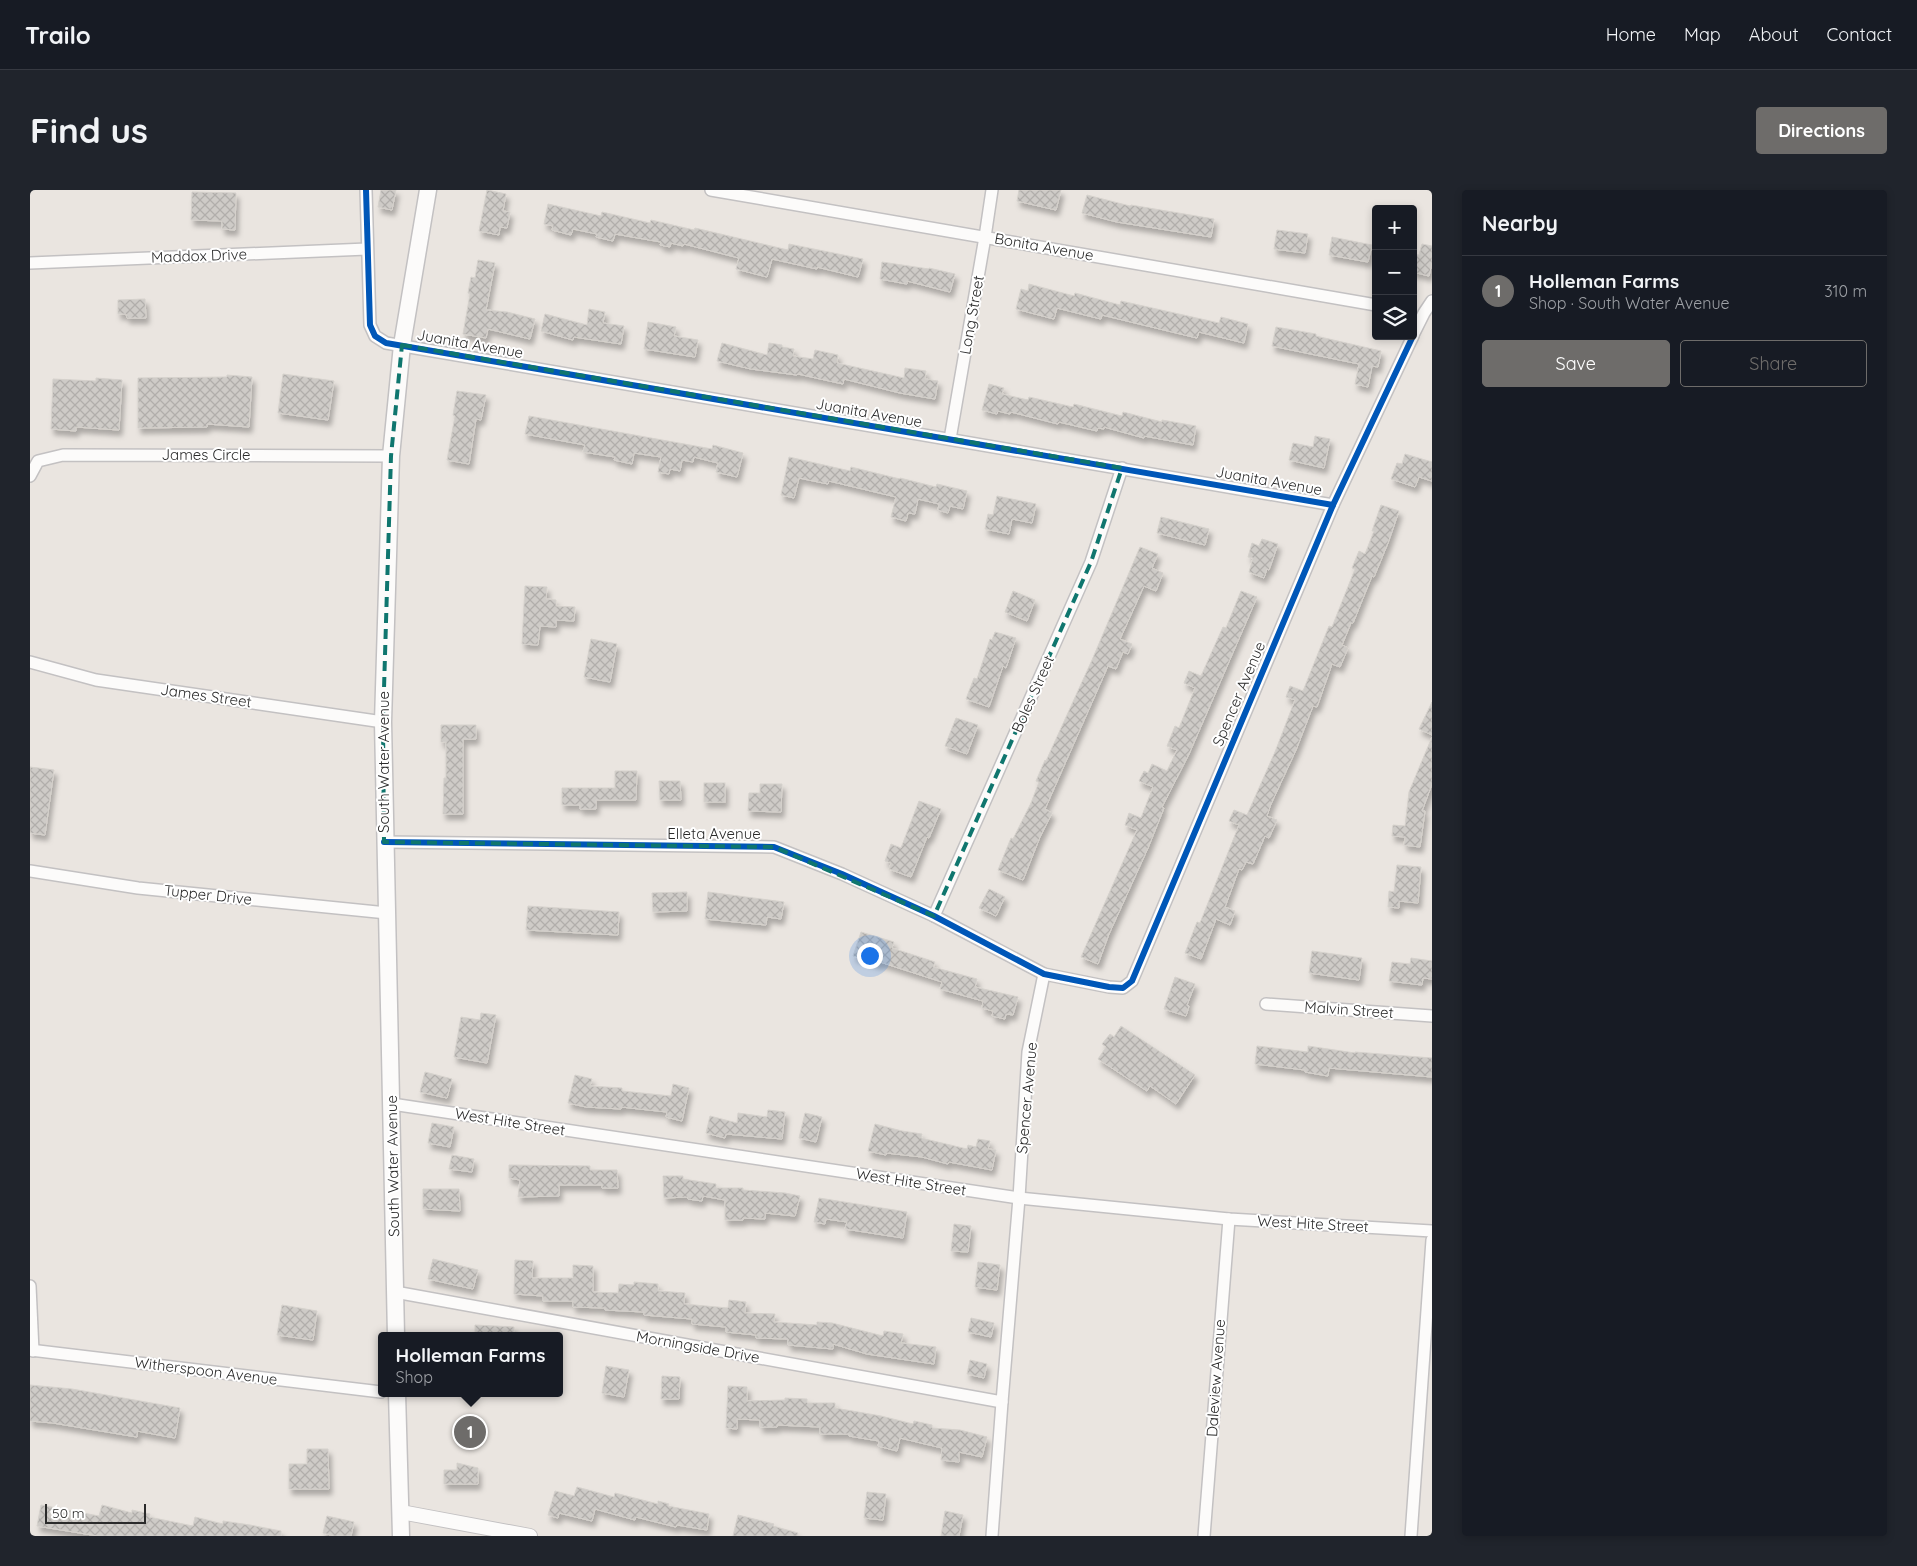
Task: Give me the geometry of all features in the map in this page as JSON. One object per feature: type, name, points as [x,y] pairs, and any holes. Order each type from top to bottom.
[{"type":"main road","name":"South Water Avenue","points":[[396,1332],[392,1104],[384,842],[383,722],[391,456],[402,345],[428,190]]},
{"type":"main road","points":[[397,1397],[401,1536]]},
{"type":"street","name":"Juanita Avenue","points":[[366,190],[370,325],[375,336],[386,343],[1333,504]]},
{"type":"street","name":"Bonita Avenue","points":[[711,190],[1372,304]]},
{"type":"street","name":"Long Street","points":[[950,439],[992,190]]},
{"type":"street","name":"Maddox Drive","points":[[30,263],[367,250]]},
{"type":"street","name":"Spencer Avenue","points":[[1418,312],[1432,301]]},
{"type":"street","name":"Spencer Avenue","points":[[992,1536],[1019,1198],[1028,1052],[1044,974],[1109,987],[1123,988],[1132,981],[1333,504],[1411,340]]},
{"type":"street","name":"James Circle","points":[[30,476],[38,461],[63,455],[391,456]]},
{"type":"street","name":"Boles Street","points":[[934,916],[1091,562],[1122,468]]},
{"type":"street","name":"James Street","points":[[30,662],[96,680],[383,722]]},
{"type":"street","name":"Elleta Avenue","points":[[384,842],[774,847],[842,874],[934,916],[1044,974]]},
{"type":"street","name":"Tupper Drive","points":[[30,872],[138,888],[387,913]]},
{"type":"street","name":"Malvin Street","points":[[1266,1004],[1432,1016]]},
{"type":"street","name":"West Hite Street","points":[[392,1104],[1019,1198],[1229,1219],[1432,1231]]},
{"type":"street","name":"Daleview Avenue","points":[[1204,1536],[1229,1219]]},
{"type":"street","points":[[1411,1536],[1432,1240]]},
{"type":"street","points":[[30,1286],[31,1351]]},
{"type":"street","name":"Morningside Drive","points":[[395,1292],[1002,1402]]},
{"type":"street","name":"Witherspoon Avenue","points":[[31,1351],[378,1392]]},
{"type":"street","points":[[400,1512],[530,1536]]},
{"type":"highlighted area","points":[[402,345],[1122,468],[1091,562],[934,916],[774,847],[384,842],[383,722],[391,456]]},
{"type":"building","points":[[381,190],[396,190],[392,210],[378,207]]},
{"type":"building","points":[[487,190],[506,194],[503,211],[510,212],[507,228],[500,227],[499,235],[479,231]]},
{"type":"building","points":[[1019,190],[1061,190],[1056,210],[1017,201]]},
{"type":"building","points":[[192,192],[236,193],[235,230],[222,229],[222,221],[191,220]]},
{"type":"building","points":[[1087,195],[1130,206],[1214,219],[1211,237],[1117,222],[1082,213]]},
{"type":"building","points":[[548,204],[601,216],[602,212],[650,223],[651,220],[694,230],[695,228],[788,250],[789,244],[863,259],[858,277],[772,259],[767,277],[736,269],[739,258],[684,244],[683,246],[671,243],[670,247],[660,245],[661,242],[615,234],[613,241],[596,237],[597,234],[573,229],[571,235],[552,230],[553,226],[544,224]]},
{"type":"building","points":[[1277,230],[1308,234],[1305,253],[1274,249]]},
{"type":"building","points":[[1332,237],[1372,245],[1368,262],[1329,255]]},
{"type":"building","points":[[1422,244],[1432,246],[1432,263],[1429,276],[1417,273],[1417,255],[1419,255]]},
{"type":"building","points":[[478,260],[495,263],[486,310],[507,312],[535,319],[530,339],[488,329],[486,338],[463,334],[471,277],[475,278]]},
{"type":"building","points":[[882,262],[929,268],[955,274],[950,292],[907,281],[907,284],[880,279]]},
{"type":"building","points":[[1029,284],[1074,296],[1075,293],[1120,305],[1121,301],[1219,323],[1221,317],[1248,324],[1244,343],[1199,332],[1197,338],[1102,315],[1101,319],[1057,308],[1054,319],[1016,309],[1021,289],[1028,291]]},
{"type":"building","points":[[145,299],[146,318],[127,318],[126,314],[118,314],[118,300]]},
{"type":"building","points":[[589,309],[605,312],[603,323],[624,326],[621,344],[574,337],[573,340],[541,331],[545,314],[587,325]]},
{"type":"building","points":[[648,322],[676,327],[674,336],[698,340],[695,357],[644,349]]},
{"type":"building","points":[[1276,327],[1316,334],[1316,336],[1381,351],[1378,367],[1372,366],[1368,387],[1355,384],[1359,364],[1272,346]]},
{"type":"building","points":[[722,343],[767,355],[769,343],[782,345],[782,347],[794,349],[793,356],[813,359],[815,350],[838,355],[837,363],[904,378],[905,368],[926,371],[925,379],[938,381],[935,399],[900,393],[844,379],[843,384],[798,374],[751,369],[717,361]]},
{"type":"building","points":[[283,374],[334,381],[328,420],[278,413]]},
{"type":"building","points":[[227,375],[252,377],[249,427],[207,424],[207,427],[138,428],[138,378],[227,377]]},
{"type":"building","points":[[96,378],[122,380],[119,430],[76,427],[76,431],[51,429],[53,379],[96,381]]},
{"type":"building","points":[[989,384],[1004,388],[1002,394],[1028,400],[1029,397],[1073,407],[1074,404],[1122,416],[1123,412],[1162,422],[1162,420],[1196,426],[1193,445],[1144,436],[1144,438],[1104,427],[1104,429],[1098,428],[1097,431],[1059,422],[1058,424],[1011,412],[1010,414],[998,411],[997,414],[982,410]]},
{"type":"building","points":[[457,391],[486,395],[481,420],[476,419],[469,464],[447,460],[455,416],[453,415]]},
{"type":"building","points":[[529,416],[712,449],[713,445],[743,453],[737,477],[716,472],[718,463],[694,457],[693,462],[682,460],[680,471],[670,469],[669,474],[658,472],[661,457],[634,453],[632,464],[614,460],[615,457],[583,452],[585,445],[525,434]]},
{"type":"building","points":[[1315,436],[1330,439],[1324,468],[1289,460],[1293,443],[1313,447]]},
{"type":"building","points":[[1405,454],[1432,462],[1432,481],[1419,477],[1415,487],[1391,479],[1397,463],[1402,464]]},
{"type":"building","points":[[789,457],[850,471],[851,467],[936,487],[937,484],[967,491],[963,509],[950,506],[948,513],[938,510],[939,504],[918,499],[915,514],[908,513],[906,521],[891,517],[896,497],[829,481],[828,484],[799,478],[794,498],[781,495]]},
{"type":"building","points":[[997,496],[1036,504],[1032,523],[1012,519],[1009,534],[985,529],[988,514],[993,515]]},
{"type":"building","points":[[1381,505],[1399,511],[1374,577],[1372,576],[1342,645],[1348,648],[1340,667],[1332,664],[1317,707],[1313,706],[1296,750],[1271,804],[1267,816],[1277,820],[1269,838],[1265,836],[1253,864],[1246,862],[1242,870],[1239,869],[1225,907],[1235,911],[1230,925],[1216,919],[1201,959],[1185,953],[1197,922],[1200,923],[1239,825],[1229,821],[1234,810],[1247,815],[1275,752],[1295,700],[1286,697],[1290,686],[1303,691],[1329,626],[1332,627],[1355,569],[1352,568],[1359,551],[1365,554]]},
{"type":"building","points":[[1161,517],[1209,529],[1205,545],[1157,533]]},
{"type":"building","points":[[1262,539],[1278,544],[1269,570],[1267,569],[1264,578],[1249,572],[1253,558],[1248,557],[1252,543],[1259,546]]},
{"type":"building","points":[[1140,547],[1158,554],[1152,568],[1163,573],[1156,591],[1144,586],[1120,639],[1132,644],[1128,654],[1123,652],[1116,669],[1108,666],[1045,809],[1052,813],[1023,880],[998,870],[1011,838],[1013,839],[1031,803],[1039,782],[1036,781],[1092,660]]},
{"type":"building","points":[[525,586],[547,587],[546,599],[556,600],[556,606],[575,607],[574,621],[556,620],[556,627],[540,626],[538,645],[522,644]]},
{"type":"building","points":[[1013,591],[1035,600],[1027,621],[1005,612]]},
{"type":"building","points":[[1241,591],[1257,597],[1189,754],[1162,807],[1164,808],[1148,848],[1109,934],[1098,964],[1081,957],[1137,830],[1125,825],[1129,813],[1141,818],[1153,787],[1139,781],[1144,771],[1148,773],[1152,764],[1167,771],[1177,750],[1167,746],[1175,726],[1179,728],[1195,688],[1184,683],[1189,671],[1201,676],[1223,627],[1226,628]]},
{"type":"building","points":[[995,632],[1016,638],[1006,668],[1003,666],[989,707],[966,699],[974,678],[977,679],[990,639],[992,640]]},
{"type":"building","points":[[591,639],[617,644],[610,682],[584,677]]},
{"type":"building","points":[[1432,702],[1432,735],[1419,729]]},
{"type":"building","points":[[956,718],[978,725],[967,754],[945,746]]},
{"type":"building","points":[[441,725],[476,725],[476,739],[463,739],[463,814],[443,814],[446,742],[441,742]]},
{"type":"building","points":[[1432,737],[1432,784],[1422,811],[1425,811],[1420,847],[1404,845],[1405,837],[1392,836],[1393,825],[1405,826],[1409,792]]},
{"type":"building","points":[[30,767],[54,770],[45,835],[30,833]]},
{"type":"building","points":[[615,771],[637,771],[636,800],[596,800],[596,809],[580,809],[580,805],[562,805],[562,788],[615,788]]},
{"type":"building","points":[[659,781],[680,781],[681,800],[660,800]]},
{"type":"building","points":[[704,783],[725,783],[725,802],[704,802]]},
{"type":"building","points":[[760,784],[782,784],[781,812],[748,811],[749,793],[760,793]]},
{"type":"building","points":[[919,801],[941,809],[929,838],[927,837],[911,877],[889,869],[891,863],[885,861],[891,844],[901,848]]},
{"type":"building","points":[[1397,865],[1421,867],[1418,903],[1399,901],[1399,908],[1388,907],[1389,891],[1394,892]]},
{"type":"building","points":[[989,889],[1005,897],[996,916],[979,908]]},
{"type":"building","points":[[687,892],[687,911],[653,912],[652,893]]},
{"type":"building","points":[[708,892],[784,902],[781,919],[767,917],[766,925],[705,919]]},
{"type":"building","points":[[528,906],[619,912],[618,935],[526,930]]},
{"type":"building","points":[[861,932],[894,942],[892,948],[935,962],[933,967],[977,979],[975,987],[1018,997],[1013,1015],[1006,1014],[1005,1019],[992,1016],[993,1011],[982,1008],[983,1001],[940,989],[942,982],[880,962],[879,964],[853,956]]},
{"type":"building","points":[[1312,951],[1362,958],[1359,980],[1309,973]]},
{"type":"building","points":[[1411,958],[1432,961],[1432,979],[1423,978],[1422,985],[1389,981],[1392,962],[1410,964]]},
{"type":"building","points":[[1175,977],[1195,984],[1187,1005],[1189,1006],[1186,1016],[1164,1009]]},
{"type":"building","points":[[481,1013],[496,1015],[487,1063],[454,1057],[461,1017],[480,1020]]},
{"type":"building","points":[[1121,1026],[1195,1075],[1176,1104],[1150,1086],[1147,1091],[1098,1059],[1106,1047],[1102,1044],[1110,1034],[1114,1037]]},
{"type":"building","points":[[1257,1046],[1308,1052],[1308,1046],[1355,1053],[1432,1058],[1432,1077],[1329,1068],[1328,1076],[1305,1072],[1305,1070],[1255,1064]]},
{"type":"building","points":[[425,1072],[452,1079],[447,1098],[420,1092]]},
{"type":"building","points":[[575,1075],[592,1079],[590,1086],[622,1088],[622,1091],[671,1096],[673,1084],[689,1088],[682,1121],[666,1117],[667,1112],[621,1107],[621,1109],[586,1107],[568,1103]]},
{"type":"building","points":[[768,1110],[785,1112],[782,1139],[726,1134],[725,1138],[706,1133],[710,1116],[737,1123],[738,1113],[767,1117]]},
{"type":"building","points":[[805,1113],[822,1117],[816,1142],[799,1138]]},
{"type":"building","points":[[432,1123],[454,1127],[450,1147],[428,1143]]},
{"type":"building","points":[[875,1124],[922,1134],[921,1138],[967,1149],[968,1145],[976,1147],[978,1139],[990,1141],[988,1149],[996,1150],[992,1170],[949,1162],[948,1164],[922,1157],[886,1153],[886,1155],[868,1151]]},
{"type":"building","points":[[452,1155],[474,1159],[472,1172],[449,1169]]},
{"type":"building","points":[[509,1165],[590,1166],[590,1170],[617,1170],[618,1188],[602,1188],[602,1185],[559,1185],[559,1196],[518,1197],[520,1180],[509,1178]]},
{"type":"building","points":[[663,1176],[683,1176],[683,1179],[716,1184],[716,1188],[743,1188],[743,1190],[800,1196],[795,1216],[765,1213],[765,1219],[743,1218],[743,1220],[725,1220],[725,1200],[703,1196],[702,1201],[688,1199],[688,1197],[664,1198]]},
{"type":"building","points":[[423,1189],[459,1189],[460,1211],[423,1209]]},
{"type":"building","points":[[819,1198],[907,1212],[903,1238],[845,1229],[847,1222],[826,1219],[825,1224],[814,1222]]},
{"type":"building","points":[[954,1224],[971,1226],[968,1252],[951,1251]]},
{"type":"building","points":[[433,1259],[478,1270],[473,1289],[428,1279]]},
{"type":"building","points":[[515,1260],[533,1261],[532,1278],[573,1278],[573,1265],[593,1266],[593,1292],[618,1293],[619,1284],[634,1285],[634,1282],[658,1284],[658,1291],[685,1293],[684,1304],[728,1308],[729,1300],[746,1302],[745,1313],[775,1314],[774,1322],[817,1325],[817,1322],[832,1323],[883,1336],[884,1331],[903,1334],[901,1343],[936,1347],[934,1364],[867,1354],[833,1344],[833,1349],[788,1345],[788,1339],[756,1338],[756,1335],[726,1332],[726,1327],[692,1324],[692,1319],[644,1315],[644,1312],[605,1310],[605,1308],[573,1307],[573,1301],[543,1301],[543,1296],[514,1294]]},
{"type":"building","points":[[978,1262],[1000,1265],[997,1290],[975,1287]]},
{"type":"building","points":[[282,1305],[317,1311],[313,1340],[277,1335]]},
{"type":"building","points":[[971,1318],[994,1323],[991,1337],[968,1332]]},
{"type":"building","points":[[475,1325],[514,1327],[514,1332],[475,1332]]},
{"type":"building","points":[[970,1360],[987,1364],[984,1378],[967,1374]]},
{"type":"building","points":[[606,1366],[629,1370],[624,1397],[602,1393]]},
{"type":"building","points":[[662,1376],[680,1377],[679,1399],[661,1399]]},
{"type":"building","points":[[30,1385],[72,1389],[180,1408],[175,1438],[137,1431],[137,1437],[30,1421]]},
{"type":"building","points":[[728,1386],[747,1387],[747,1401],[785,1400],[785,1398],[807,1399],[807,1403],[835,1403],[835,1408],[913,1424],[914,1421],[932,1425],[932,1428],[960,1430],[987,1437],[982,1457],[959,1452],[959,1462],[941,1460],[942,1448],[900,1438],[897,1451],[878,1446],[879,1441],[849,1436],[849,1434],[820,1434],[820,1427],[777,1425],[777,1427],[760,1427],[760,1420],[737,1419],[737,1429],[726,1428]]},
{"type":"building","points":[[307,1449],[328,1449],[329,1489],[289,1489],[289,1464],[307,1464]]},
{"type":"building","points":[[457,1463],[478,1468],[478,1484],[444,1484],[444,1470],[457,1470]]},
{"type":"building","points":[[577,1487],[614,1497],[615,1493],[658,1504],[658,1501],[669,1504],[668,1506],[709,1514],[707,1530],[677,1525],[676,1527],[636,1517],[635,1520],[595,1509],[592,1521],[559,1513],[558,1518],[548,1515],[555,1491],[574,1496]]},
{"type":"building","points":[[867,1492],[886,1494],[883,1520],[864,1518]]},
{"type":"building","points":[[41,1505],[99,1516],[102,1505],[132,1513],[132,1510],[150,1514],[149,1517],[193,1526],[195,1517],[223,1524],[223,1521],[281,1531],[281,1536],[98,1536],[37,1526]]},
{"type":"building","points":[[945,1511],[963,1515],[959,1536],[941,1536]]},
{"type":"building","points":[[738,1515],[774,1524],[773,1526],[798,1533],[797,1536],[733,1536]]},
{"type":"building","points":[[327,1516],[354,1522],[351,1536],[334,1536],[323,1533]]},
{"type":"cycle path","points":[[366,190],[370,325],[375,336],[386,343],[1333,505]]},
{"type":"cycle path","points":[[384,842],[774,847],[842,874],[934,916],[1044,974],[1123,988],[1132,981],[1333,505],[1411,340]]},
{"type":"place","name":"Holleman Farms","points":[[470,1432]]}]
